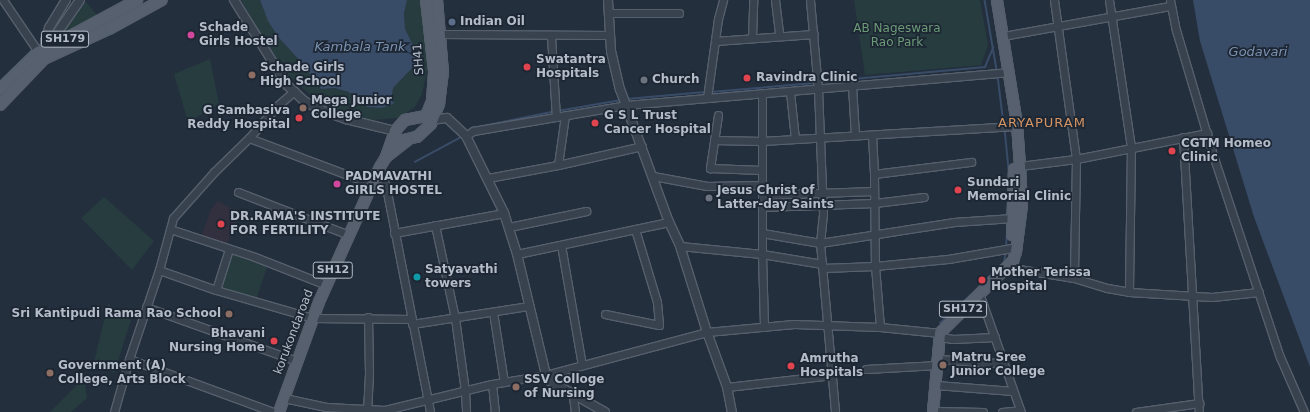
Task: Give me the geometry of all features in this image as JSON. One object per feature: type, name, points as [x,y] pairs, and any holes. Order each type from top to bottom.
[{"type":"main road","name":"SH179","points":[[0,88],[48,52],[102,19],[137,0]]},
{"type":"main road","name":"SH179","points":[[0,105],[48,52],[109,29],[148,3],[162,0]]},
{"type":"main road","points":[[408,140],[399,141],[396,138],[395,131],[405,120],[429,118],[439,104],[443,73],[439,0]]},
{"type":"main road","points":[[991,0],[1012,126],[1013,218],[1010,264]]},
{"type":"main road","points":[[997,0],[1016,124],[1022,205],[1016,252],[1010,264]]},
{"type":"main road","name":"SH41","points":[[426,2],[434,71],[429,118]]},
{"type":"main road","points":[[102,19],[109,29]]},
{"type":"main road","name":"korukondaroad","points":[[278,412],[326,285],[380,167],[386,157],[408,140],[417,137],[425,131],[429,118]]},
{"type":"main road","name":"SH12","points":[[386,157],[395,131]]},
{"type":"main road","name":"SH172","points":[[940,335],[979,293],[1010,264]]},
{"type":"main road","points":[[933,411],[940,335]]},
{"type":"street","points":[[2,0],[48,52]]},
{"type":"street","points":[[48,52],[45,41],[49,28],[66,0]]},
{"type":"street","points":[[48,52],[53,40],[80,0]]},
{"type":"street","points":[[234,0],[288,85],[304,101],[321,110],[346,119],[395,131]]},
{"type":"street","points":[[426,2],[439,0]]},
{"type":"street","points":[[608,0],[611,51],[626,105],[669,222],[680,246],[707,332],[727,387],[732,412]]},
{"type":"street","points":[[707,98],[715,41],[723,0]]},
{"type":"street","points":[[752,37],[753,0]]},
{"type":"street","points":[[775,0],[779,35]]},
{"type":"street","points":[[810,0],[818,89],[823,206],[820,243],[835,412]]},
{"type":"street","points":[[1054,0],[1059,26],[1076,158],[1074,278]]},
{"type":"street","points":[[1109,0],[1131,147],[1129,292]]},
{"type":"street","points":[[1003,36],[1112,17],[1170,3],[1207,133],[1258,292],[1280,357],[1304,412]]},
{"type":"street","points":[[608,13],[679,13]]},
{"type":"street","points":[[441,34],[551,36],[610,35]]},
{"type":"street","points":[[715,41],[779,35],[814,34]]},
{"type":"street","points":[[551,36],[556,117]]},
{"type":"street","points":[[465,135],[473,131],[626,105],[1002,73]]},
{"type":"street","points":[[852,86],[855,135]]},
{"type":"street","points":[[114,412],[129,359],[159,270],[172,218],[214,172],[249,138],[277,106],[294,91]]},
{"type":"street","points":[[790,92],[795,139]]},
{"type":"street","points":[[762,94],[762,254],[764,327]]},
{"type":"street","points":[[558,165],[565,115]]},
{"type":"street","points":[[718,115],[710,168],[762,170]]},
{"type":"street","points":[[429,118],[447,118],[465,135],[488,178],[504,213],[517,254],[528,306],[546,375],[550,381],[573,396],[605,412]]},
{"type":"street","points":[[714,140],[762,141],[1012,126]]},
{"type":"street","points":[[1020,166],[1076,158],[1207,133]]},
{"type":"street","points":[[872,135],[875,204],[875,266],[880,326]]},
{"type":"street","points":[[1183,137],[1191,297],[1199,412]]},
{"type":"street","points":[[249,138],[372,184]]},
{"type":"street","points":[[488,178],[558,165],[642,146]]},
{"type":"street","points":[[874,174],[971,162]]},
{"type":"street","points":[[380,167],[386,187],[430,412]]},
{"type":"street","points":[[653,176],[708,186],[762,185]]},
{"type":"street","points":[[762,195],[874,191]]},
{"type":"street","points":[[238,192],[349,235]]},
{"type":"street","points":[[762,208],[875,204],[924,197]]},
{"type":"street","points":[[509,227],[586,211]]},
{"type":"street","points":[[394,233],[504,213]]},
{"type":"street","points":[[762,233],[820,243],[954,222],[1013,218]]},
{"type":"street","points":[[517,254],[669,222]]},
{"type":"street","points":[[435,225],[455,318],[465,391],[466,412]]},
{"type":"street","points":[[170,229],[255,257],[326,285]]},
{"type":"street","points":[[605,314],[659,325],[657,302],[635,229]]},
{"type":"street","points":[[561,245],[582,365]]},
{"type":"street","points":[[680,246],[762,254],[822,266],[875,266],[948,259],[1012,248]]},
{"type":"street","points":[[216,290],[229,249]]},
{"type":"street","points":[[1010,264],[1129,292],[1191,297],[1212,297],[1258,292]]},
{"type":"street","points":[[159,270],[216,290],[313,318],[368,317],[412,321],[455,318],[528,306]]},
{"type":"street","points":[[979,293],[1020,411],[1002,412]]},
{"type":"street","points":[[146,307],[297,361]]},
{"type":"street","points":[[493,312],[504,382]]},
{"type":"street","points":[[367,411],[369,373],[368,317]]},
{"type":"street","points":[[284,398],[326,407],[367,411],[385,410],[492,384],[546,375],[707,332],[794,324],[880,326],[940,335],[953,339],[995,337]]},
{"type":"street","points":[[129,359],[273,412]]},
{"type":"street","points":[[866,370],[938,362],[991,363],[1003,361]]},
{"type":"street","points":[[727,387],[832,375]]},
{"type":"street","points":[[492,384],[495,412]]},
{"type":"street","points":[[936,385],[1013,391]]},
{"type":"street","points":[[573,396],[575,412]]},
{"type":"street","points":[[1136,412],[1199,402]]},
{"type":"street","points":[[933,411],[983,412]]},
{"type":"shaded area","name":"DR.RAMA'S INSTITUTE FOR FERTILITY","points":[[218,201],[240,213],[227,244],[202,235],[211,209]]},
{"type":"green space","points":[[241,0],[260,0],[264,11],[279,38],[301,62],[321,89],[335,88],[356,96],[363,104],[373,108],[381,108],[389,106],[393,88],[414,66],[416,59],[414,47],[405,29],[404,13],[407,0],[421,0],[428,66],[422,94],[415,107],[398,118],[373,120],[340,114],[316,100],[290,77],[266,43]]},
{"type":"green space","name":"AB Nageswara Rao Park","points":[[854,0],[980,0],[988,45],[981,65],[865,75]]},
{"type":"green space","points":[[86,2],[98,16],[68,32],[65,28]]},
{"type":"green space","points":[[210,59],[219,104],[188,122],[174,74]]},
{"type":"green space","points":[[104,197],[154,241],[132,270],[81,218]]},
{"type":"green space","points":[[231,252],[268,265],[256,301],[219,288]]},
{"type":"green space","points":[[108,304],[131,320],[114,373],[94,362]]},
{"type":"green space","points":[[84,378],[87,398],[71,412],[50,412]]},
{"type":"water","name":"Kambala Tank","points":[[260,0],[407,0],[404,13],[405,29],[414,47],[416,59],[414,66],[393,88],[392,95],[394,103],[381,108],[367,107],[356,96],[348,92],[335,88],[321,89],[301,62],[279,38],[268,21]]},
{"type":"water","name":"Godavari","points":[[1193,0],[1310,0],[1310,367],[1254,217],[1200,41]]},
{"type":"waterway","points":[[985,0],[997,70]]},
{"type":"waterway","points":[[820,82],[985,67],[993,48]]},
{"type":"waterway","points":[[998,76],[1004,124]]},
{"type":"waterway","points":[[711,92],[815,83]]},
{"type":"waterway","points":[[627,99],[705,92]]},
{"type":"waterway","points":[[558,111],[621,100]]},
{"type":"waterway","points":[[478,127],[552,112]]},
{"type":"waterway","points":[[1005,129],[1009,169]]},
{"type":"waterway","points":[[415,162],[463,136]]},
{"type":"waterway","points":[[1006,247],[1007,233]]},
{"type":"waterway","points":[[1004,263],[1006,251]]},
{"type":"waterway","points":[[940,323],[970,296]]},
{"type":"place","name":"Indian Oil","points":[[452,22]]},
{"type":"place","name":"Schade Girls Hostel","points":[[191,35]]},
{"type":"place","name":"Swatantra Hospitals","points":[[527,67]]},
{"type":"place","name":"Schade Girls High School","points":[[252,75]]},
{"type":"place","name":"Ravindra Clinic","points":[[747,78]]},
{"type":"place","name":"Church","points":[[644,80]]},
{"type":"place","name":"Mega Junior College","points":[[303,108]]},
{"type":"place","name":"G Sambasiva Reddy Hospital","points":[[299,118]]},
{"type":"place","name":"G S L Trust Cancer Hospital","points":[[595,123]]},
{"type":"place","name":"CGTM Homeo Clinic","points":[[1172,151]]},
{"type":"place","name":"PADMAVATHI GIRLS HOSTEL","points":[[337,184]]},
{"type":"place","name":"Sundari Memorial Clinic","points":[[958,190]]},
{"type":"place","name":"Jesus Christ of Latter-day Saints","points":[[709,198]]},
{"type":"place","name":"DR.RAMA'S INSTITUTE FOR FERTILITY","points":[[221,224]]},
{"type":"place","name":"Satyavathi towers","points":[[417,277]]},
{"type":"place","name":"Mother Terissa Hospital","points":[[982,280]]},
{"type":"place","name":"Sri Kantipudi Rama Rao School","points":[[229,314]]},
{"type":"place","name":"Bhavani Nursing Home","points":[[274,341]]},
{"type":"place","name":"Matru Sree Junior College","points":[[943,365]]},
{"type":"place","name":"Amrutha Hospitals","points":[[791,366]]},
{"type":"place","name":"Government (A) College, Arts Block","points":[[50,373]]},
{"type":"place","name":"SSV Colloge of Nursing","points":[[516,387]]},
{"type":"district","name":"ARYAPURAM","points":[[1042,123]]}]
